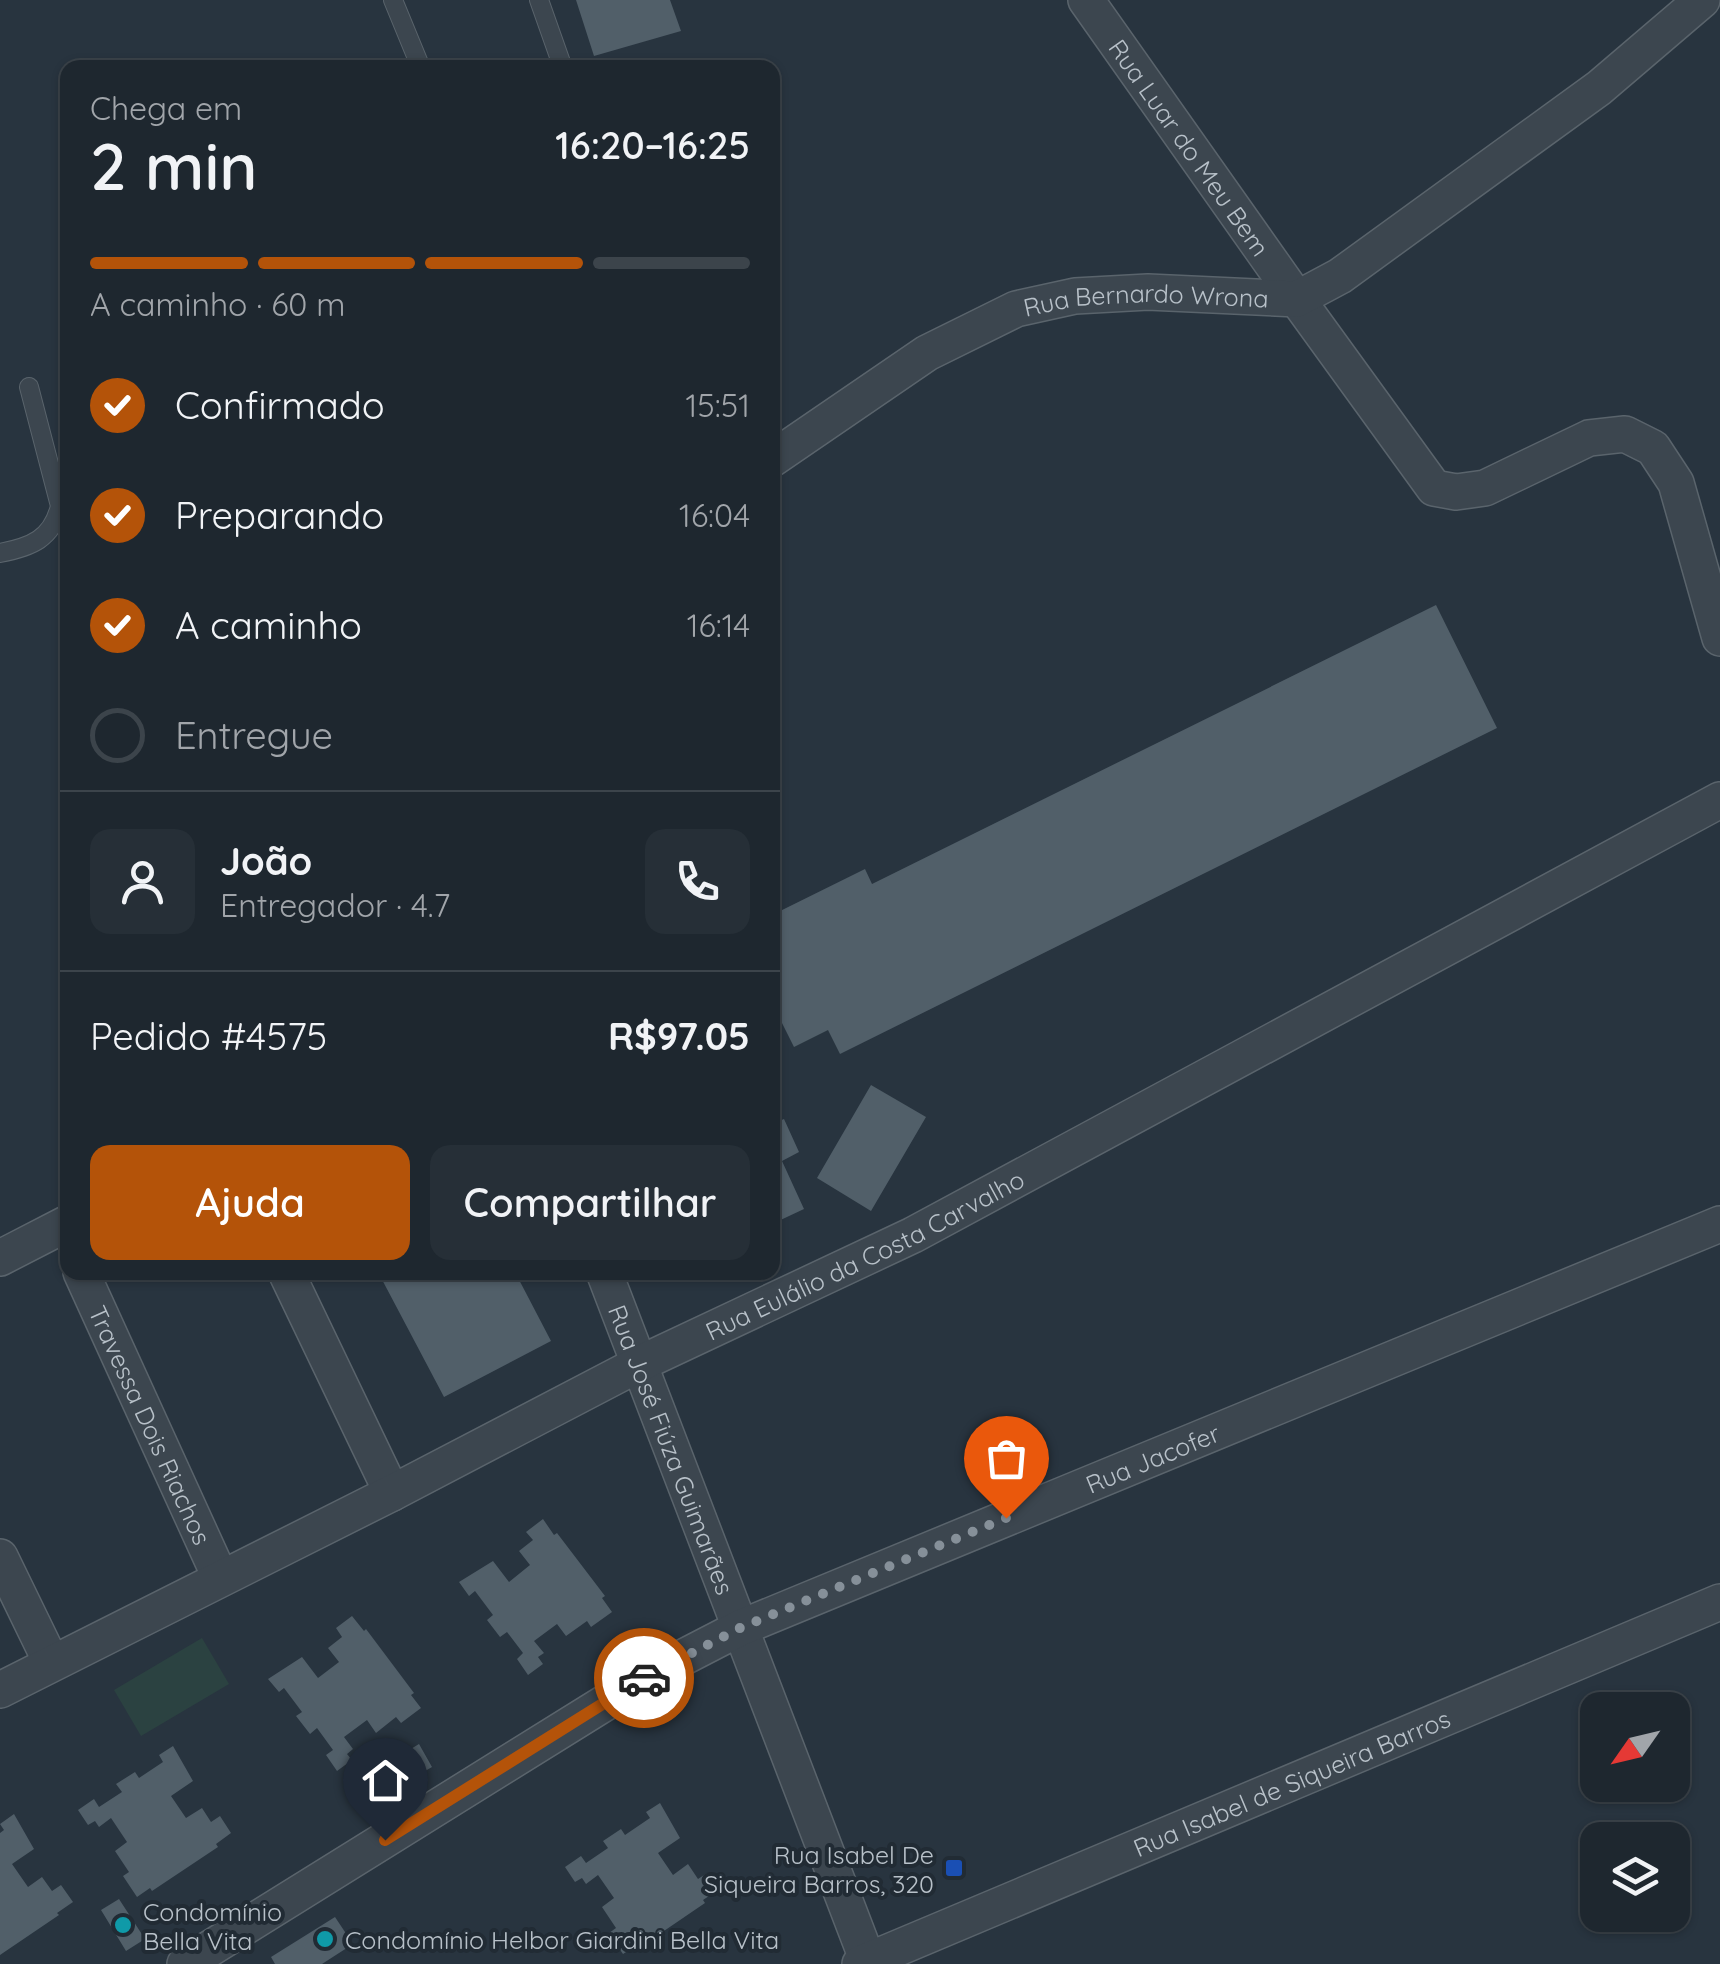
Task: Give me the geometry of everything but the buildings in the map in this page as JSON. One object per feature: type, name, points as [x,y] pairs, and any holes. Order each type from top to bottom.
[{"type":"street","name":"Rua Luar do Meu Bem","points":[[1086,0],[1296,300],[1434,488],[1456,492],[1485,488],[1590,438],[1625,434],[1653,448],[1676,483],[1720,638]]},
{"type":"street","name":"Rua Bernardo Wrona","points":[[780,454],[927,353],[1016,309],[1075,296],[1148,292],[1296,300],[1340,276],[1599,88],[1702,0]]},
{"type":"street","name":"Rua Eulálio da Costa Carvalho","points":[[0,1690],[639,1364],[913,1235],[1720,800]]},
{"type":"street","name":"Rua Jacofer","points":[[185,1964],[654,1672],[740,1628],[1720,1224]]},
{"type":"street","points":[[0,1258],[60,1233]]},
{"type":"street","name":"Travessa Dois Riachos","points":[[85,1280],[220,1577]]},
{"type":"street","points":[[290,1280],[392,1493]]},
{"type":"street","name":"Rua José Fiúza Guimarães","points":[[607,1280],[866,1962]]},
{"type":"street","points":[[0,1557],[51,1662]]},
{"type":"street","name":"Rua Isabel de Siqueira Barros","points":[[866,1962],[1720,1602]]},
{"type":"lane","points":[[394,0],[418,60]]},
{"type":"lane","points":[[539,0],[559,60]]},
{"type":"lane","points":[[0,553],[42,540],[56,525],[60,506],[29,386]]},
{"type":"green space","points":[[202,1638],[229,1684],[141,1736],[114,1690]]},
{"type":"way so far","points":[[644,1678],[740,1628],[1006,1518]]},
{"type":"place","name":"Rua Isabel De Siqueira Barros, 320","points":[[954,1868]]},
{"type":"place","name":"Condomínio Bella Vita","points":[[123,1925]]},
{"type":"place","name":"Condomínio Helbor Giardini Bella Vita","points":[[325,1939]]},
{"type":"route","points":[[385,1840],[644,1678]]}]
